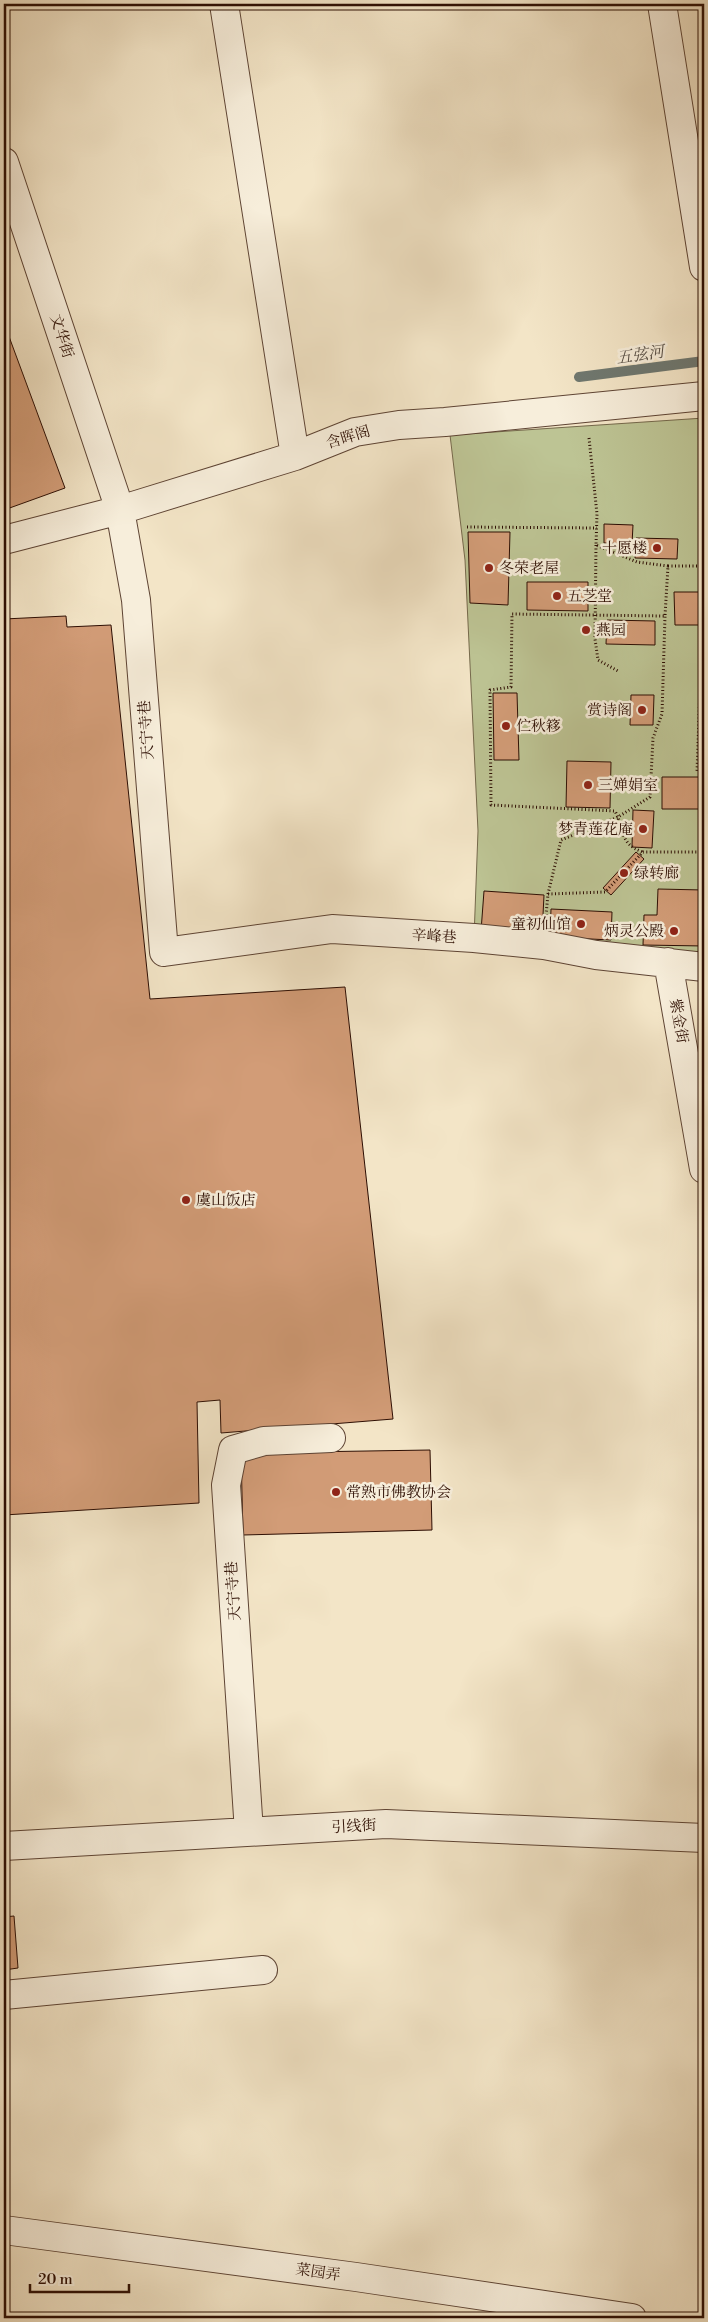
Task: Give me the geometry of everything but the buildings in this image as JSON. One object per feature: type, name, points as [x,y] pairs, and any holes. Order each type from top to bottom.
[{"type":"street","points":[[224,4],[295,456]]},
{"type":"street","points":[[662,4],[704,266]]},
{"type":"street","name":"文华街","points":[[4,162],[120,510]]},
{"type":"street","name":"含晖阁","points":[[4,540],[120,510],[295,456],[355,432],[399,425],[455,422],[704,396]]},
{"type":"street","name":"天宁寺巷","points":[[120,510],[136,600],[164,952]]},
{"type":"street","name":"辛峰巷","points":[[164,952],[332,929],[474,938],[544,945],[596,955],[704,967]]},
{"type":"street","name":"紫金街","points":[[668,962],[704,1169]]},
{"type":"street","name":"天宁寺巷","points":[[249,1832],[226,1485],[233,1450],[264,1441],[332,1438]]},
{"type":"street","name":"引线街","points":[[4,1846],[386,1824],[704,1838]]},
{"type":"street","points":[[4,1995],[263,1970]]},
{"type":"street","name":"菜园弄","points":[[4,2230],[366,2279],[632,2318]]},
{"type":"path","points":[[589,435],[597,528],[595,639],[598,660],[618,671]]},
{"type":"path","points":[[467,527],[597,528]]},
{"type":"path","points":[[596,546],[637,562],[668,566],[704,566]]},
{"type":"path","points":[[544,945],[548,894],[561,840],[618,817],[650,796],[653,738],[662,714],[668,566]]},
{"type":"path","points":[[665,616],[512,614],[511,687],[490,690],[491,805],[615,811],[624,838],[631,848],[642,852],[704,852]]},
{"type":"path","points":[[704,632],[702,632],[697,772],[704,772]]},
{"type":"path","points":[[548,894],[605,892],[642,852]]},
{"type":"green space","name":"燕园","points":[[704,418],[704,967],[474,938],[478,831],[465,560],[450,435]]},
{"type":"waterway","name":"五弦河","points":[[579,377],[704,361]]},
{"type":"place","name":"十愿楼","points":[[657,548]]},
{"type":"place","name":"冬荣老屋","points":[[489,568]]},
{"type":"place","name":"五芝堂","points":[[557,596]]},
{"type":"place","name":"燕园","points":[[586,630]]},
{"type":"place","name":"赏诗阁","points":[[642,710]]},
{"type":"place","name":"伫秋簃","points":[[506,726]]},
{"type":"place","name":"三婵娟室","points":[[588,785]]},
{"type":"place","name":"梦青莲花庵","points":[[643,829]]},
{"type":"place","name":"绿转廊","points":[[624,873]]},
{"type":"place","name":"童初仙馆","points":[[581,924]]},
{"type":"place","name":"炳灵公殿","points":[[674,931]]},
{"type":"place","name":"虞山饭店","points":[[186,1200]]},
{"type":"place","name":"常熟市佛教协会","points":[[336,1492]]}]
